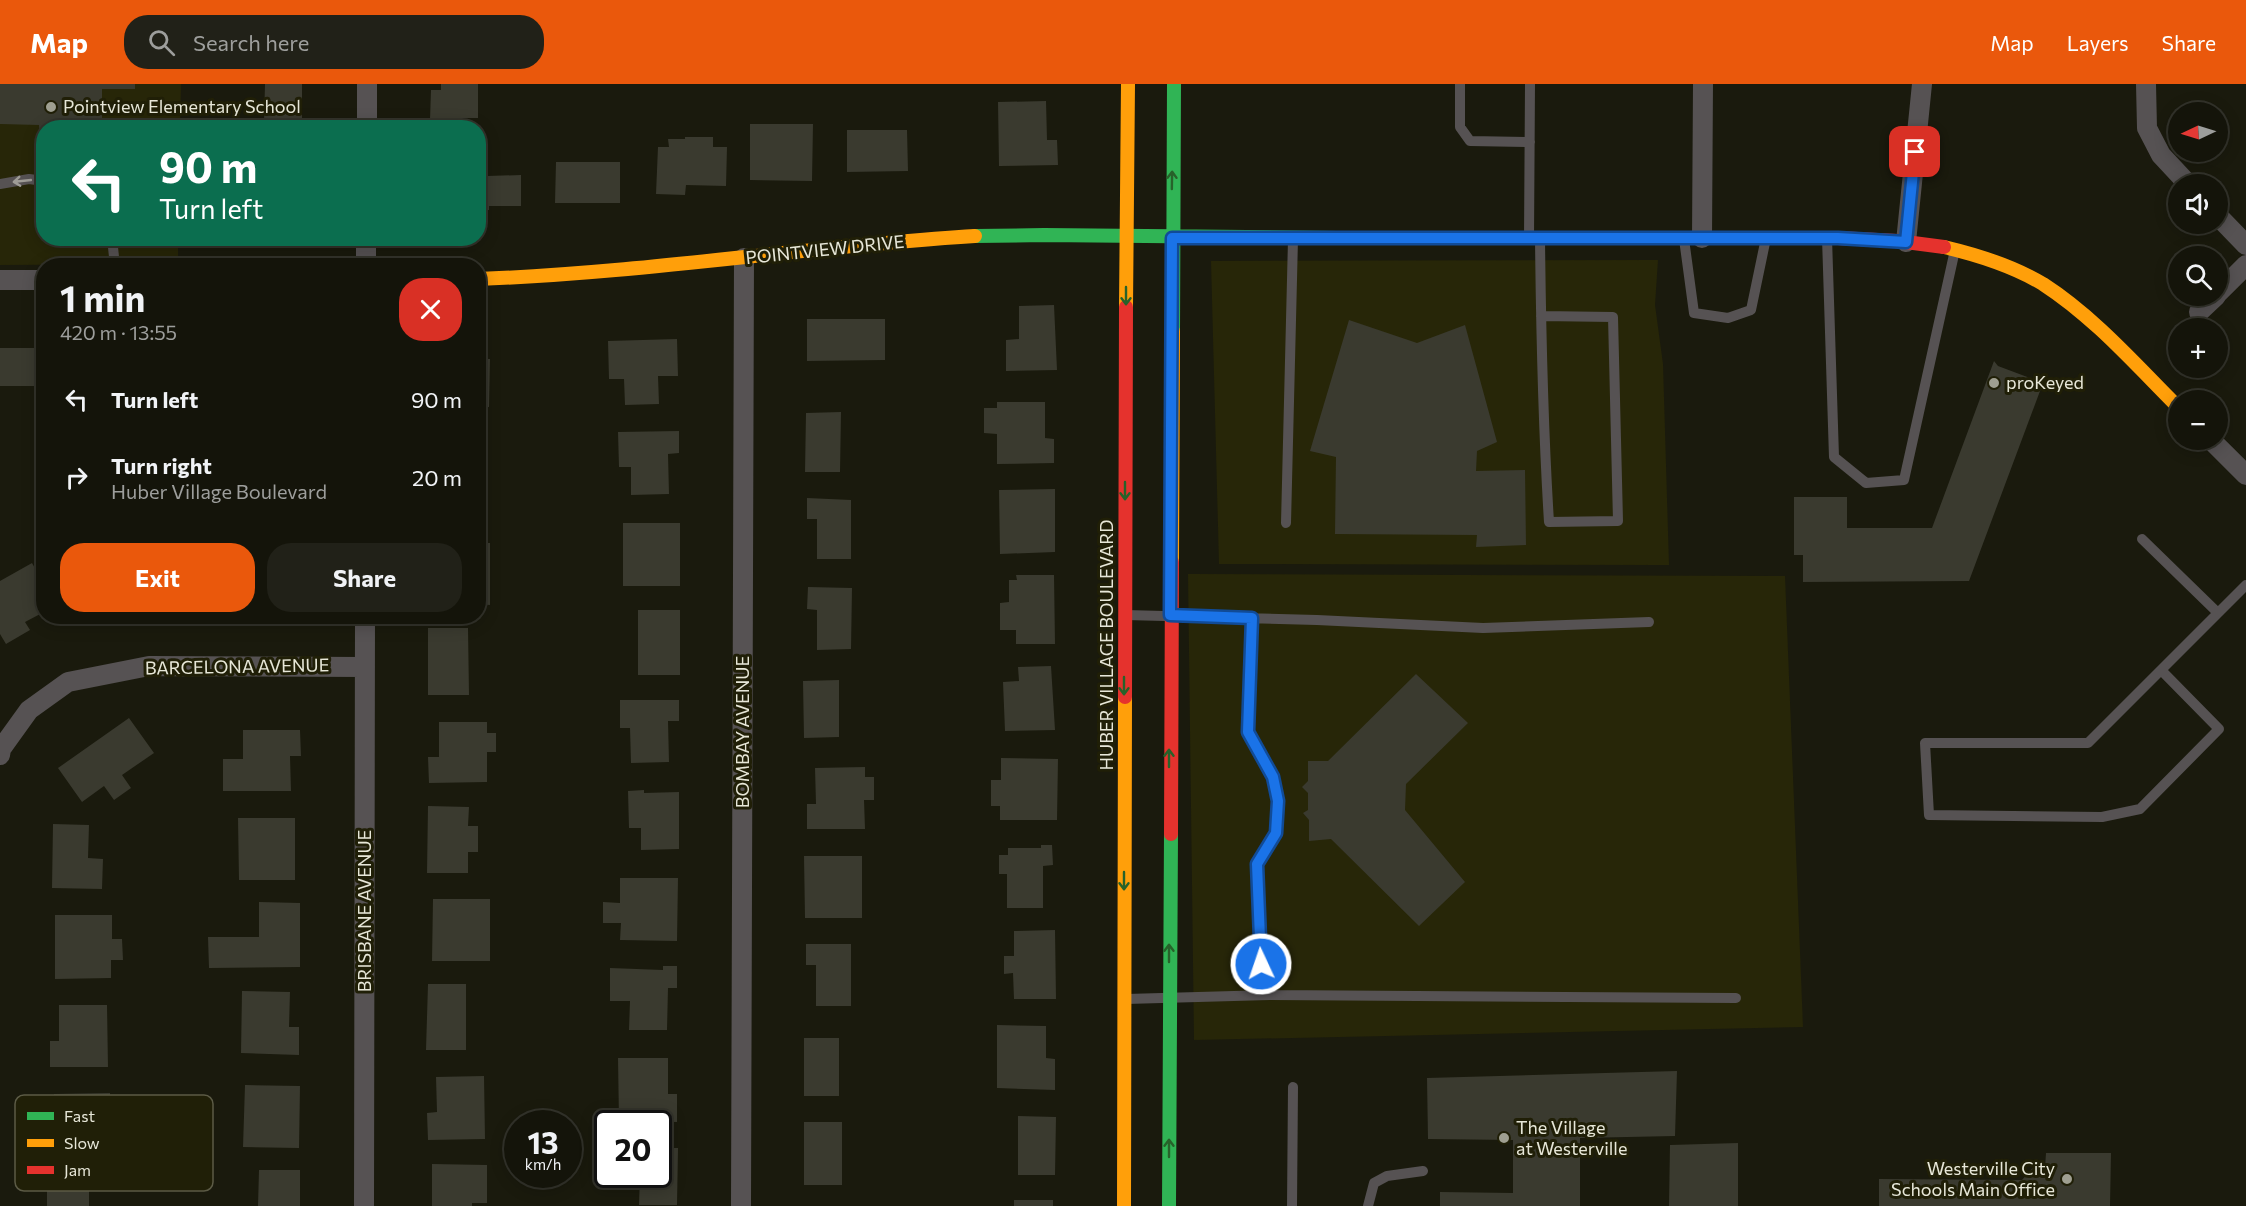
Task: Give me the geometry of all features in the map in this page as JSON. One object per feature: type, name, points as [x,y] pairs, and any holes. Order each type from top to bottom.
[{"type":"street","points":[[367,120],[368,84]]},
{"type":"street","name":"HUBER VILLAGE BOULEVARD","points":[[1124,1206],[1128,84]]},
{"type":"street","points":[[1169,1206],[1173,84]]},
{"type":"street","points":[[1693,238],[1703,84]]},
{"type":"street","points":[[1906,242],[1922,84]]},
{"type":"street","points":[[2146,84],[2146,128],[2161,155],[2179,174]]},
{"type":"street","points":[[2228,226],[2246,245]]},
{"type":"street","name":"POINTVIEW DRIVE","points":[[486,279],[630,271],[879,243],[984,236],[1827,238],[1906,242],[1955,249],[1978,256],[2041,284],[2098,327],[2168,397]]},
{"type":"street","name":"BOMBAY AVENUE","points":[[741,1206],[744,258]]},
{"type":"street","points":[[2228,283],[2246,265]]},
{"type":"street","points":[[0,280],[36,280]]},
{"type":"street","points":[[2199,312],[2205,306]]},
{"type":"street","points":[[2221,450],[2246,475]]},
{"type":"street","name":"BRISBANE AVENUE","points":[[364,1206],[365,624]]},
{"type":"street","name":"BARCELONA AVENUE","points":[[0,755],[1,749],[29,710],[68,682],[149,666],[365,667]]},
{"type":"lane","points":[[1460,84],[1460,127],[1470,141],[1530,142]]},
{"type":"lane","points":[[1530,84],[1530,142],[1541,316],[1542,413],[1549,522],[1618,521],[1613,317],[1541,316]]},
{"type":"lane","points":[[0,184],[28,179],[36,180]]},
{"type":"lane","points":[[1286,523],[1293,238]]},
{"type":"lane","points":[[1693,238],[1694,313],[1728,318],[1751,310],[1766,238]]},
{"type":"lane","points":[[1827,238],[1834,457],[1866,483],[1904,480],[1955,249]]},
{"type":"lane","points":[[2142,539],[2218,613]]},
{"type":"lane","points":[[2161,670],[2218,729],[2140,808],[2102,817],[1929,815],[1925,743],[2088,743],[2161,670],[2218,613],[2246,585]]},
{"type":"lane","points":[[1125,615],[1483,628],[1648,622]]},
{"type":"lane","points":[[1252,618],[1248,732],[1273,777],[1278,801],[1276,833],[1257,864],[1261,964],[1270,995]]},
{"type":"lane","points":[[1123,999],[1270,995],[1736,998]]},
{"type":"lane","points":[[1292,1206],[1293,1087]]},
{"type":"lane","points":[[1368,1206],[1374,1183],[1387,1176],[1423,1171]]},
{"type":"shaded area","points":[[0,84],[181,84],[180,120],[36,120],[36,246],[178,246],[178,258],[36,258],[36,265],[0,265]]},
{"type":"shaded area","points":[[1658,260],[1655,305],[1663,364],[1669,565],[1219,564],[1211,261]]},
{"type":"shaded area","points":[[1188,574],[1785,576],[1803,1027],[1194,1040]]},
{"type":"building","name":"Pointview Elementary School","points":[[0,84],[135,84],[135,89],[102,89],[102,120],[36,120],[36,125],[0,124]]},
{"type":"building","points":[[265,84],[302,84],[302,120],[264,120]]},
{"type":"building","points":[[441,84],[478,84],[478,118],[430,120],[431,90],[441,90]]},
{"type":"building","points":[[1046,101],[1047,140],[1057,140],[1058,165],[999,166],[998,102]]},
{"type":"building","points":[[750,124],[813,124],[812,181],[750,180]]},
{"type":"building","points":[[847,130],[907,130],[908,171],[847,172]]},
{"type":"building","points":[[685,137],[713,137],[713,147],[727,147],[726,186],[686,185],[685,195],[656,194],[658,147],[669,147],[668,139],[685,139]]},
{"type":"building","points":[[486,162],[487,176],[521,175],[521,206],[489,206],[489,210],[486,210]]},
{"type":"building","points":[[556,162],[620,162],[620,203],[555,203]]},
{"type":"building","points":[[1054,305],[1057,370],[1006,371],[1006,340],[1019,339],[1019,306]]},
{"type":"building","points":[[807,319],[885,319],[885,360],[807,361]]},
{"type":"building","points":[[1349,320],[1417,343],[1465,325],[1497,442],[1477,451],[1476,471],[1525,470],[1526,545],[1476,547],[1477,535],[1335,534],[1336,457],[1310,451]]},
{"type":"building","points":[[677,339],[678,376],[658,376],[659,404],[625,405],[624,379],[609,379],[608,341]]},
{"type":"building","points":[[0,348],[36,348],[36,386],[0,386]]},
{"type":"building","points":[[486,359],[490,359],[489,407],[486,407]]},
{"type":"building","points":[[1994,361],[1998,366],[2043,383],[1969,581],[1803,582],[1803,555],[1794,555],[1794,497],[1847,497],[1847,528],[1932,528]]},
{"type":"building","points":[[997,402],[1045,402],[1045,438],[1054,439],[1054,463],[997,464],[997,434],[984,433],[984,408],[997,408]]},
{"type":"building","points":[[841,412],[840,472],[805,472],[806,413]]},
{"type":"building","points":[[679,431],[679,453],[668,454],[669,494],[631,495],[631,467],[619,467],[618,432]]},
{"type":"building","points":[[1055,489],[1055,552],[1000,554],[999,490]]},
{"type":"building","points":[[807,498],[851,500],[851,559],[817,559],[817,519],[807,519]]},
{"type":"building","points":[[623,523],[680,523],[680,586],[623,586]]},
{"type":"building","points":[[486,543],[490,543],[490,605],[486,605]]},
{"type":"building","points":[[32,563],[36,570],[36,616],[25,622],[30,630],[6,644],[0,634],[0,581]]},
{"type":"building","points":[[1016,575],[1054,575],[1055,644],[1016,644],[1016,630],[1000,630],[1000,603],[1009,602],[1009,580],[1017,580]]},
{"type":"building","points":[[808,587],[852,588],[851,649],[817,650],[817,610],[807,609]]},
{"type":"building","points":[[638,610],[680,610],[680,675],[638,675]]},
{"type":"building","points":[[428,628],[468,628],[469,695],[428,695]]},
{"type":"building","points":[[1051,666],[1055,730],[1005,731],[1003,682],[1019,681],[1018,667]]},
{"type":"building","points":[[1416,674],[1468,723],[1406,784],[1405,810],[1465,882],[1419,926],[1331,839],[1309,841],[1309,820],[1303,813],[1308,810],[1308,793],[1302,787],[1308,781],[1308,761],[1328,761]]},
{"type":"building","points":[[839,680],[839,737],[804,738],[803,681]]},
{"type":"building","points":[[620,700],[679,700],[679,721],[668,721],[669,762],[631,763],[630,728],[620,728]]},
{"type":"building","points":[[129,718],[154,753],[122,775],[131,788],[114,800],[104,786],[82,802],[58,768]]},
{"type":"building","points":[[439,722],[487,722],[487,733],[496,733],[496,752],[487,752],[487,782],[429,783],[428,757],[439,757]]},
{"type":"building","points":[[243,730],[300,730],[301,756],[290,756],[291,791],[223,791],[223,759],[243,759]]},
{"type":"building","points":[[1001,758],[1058,759],[1057,820],[1000,820],[1000,806],[991,806],[991,780],[1001,780]]},
{"type":"building","points":[[865,767],[865,777],[874,777],[874,800],[864,800],[865,829],[807,829],[807,804],[816,804],[815,768]]},
{"type":"building","points":[[644,790],[644,793],[679,792],[679,849],[641,850],[641,828],[629,828],[628,791]]},
{"type":"building","points":[[428,806],[469,807],[468,826],[478,826],[478,852],[468,852],[468,873],[427,873]]},
{"type":"building","points":[[238,818],[295,818],[295,880],[239,880]]},
{"type":"building","points":[[53,824],[89,825],[88,858],[103,859],[102,889],[52,888]]},
{"type":"building","points":[[1041,845],[1052,845],[1053,865],[1043,866],[1043,908],[1007,908],[1007,874],[999,874],[999,855],[1008,855],[1008,848],[1041,848]]},
{"type":"building","points":[[804,856],[862,856],[862,918],[805,918]]},
{"type":"building","points":[[620,878],[678,878],[677,941],[620,940],[621,923],[603,923],[603,902],[620,903]]},
{"type":"building","points":[[433,899],[490,899],[490,961],[432,961]]},
{"type":"building","points":[[259,902],[300,903],[300,967],[209,968],[208,937],[259,937]]},
{"type":"building","points":[[55,915],[112,915],[112,939],[122,939],[123,960],[111,960],[111,978],[55,979]]},
{"type":"building","points":[[1055,930],[1056,999],[1014,999],[1013,973],[1004,974],[1004,956],[1014,956],[1014,931]]},
{"type":"building","points":[[806,944],[851,944],[851,1006],[816,1006],[816,965],[806,965]]},
{"type":"building","points":[[663,966],[677,966],[677,988],[668,988],[667,1030],[629,1030],[630,1001],[610,1001],[610,968],[663,970]]},
{"type":"building","points":[[428,984],[466,984],[466,1050],[426,1050]]},
{"type":"building","points":[[242,991],[290,992],[289,1027],[299,1027],[299,1055],[241,1053]]},
{"type":"building","points":[[59,1005],[107,1005],[108,1067],[50,1067],[50,1041],[59,1041]]},
{"type":"building","points":[[997,1025],[1046,1026],[1046,1058],[1055,1059],[1055,1090],[997,1088]]},
{"type":"building","points":[[804,1038],[839,1038],[839,1096],[804,1096]]},
{"type":"building","points":[[618,1058],[668,1058],[668,1094],[677,1094],[677,1122],[672,1122],[672,1110],[619,1110]]},
{"type":"building","name":"The Village at Westerville","points":[[1677,1071],[1675,1136],[1580,1138],[1580,1206],[1440,1206],[1440,1192],[1513,1193],[1513,1140],[1428,1139],[1427,1078]]},
{"type":"building","points":[[484,1076],[485,1139],[428,1140],[427,1113],[437,1112],[436,1077]]},
{"type":"building","points":[[245,1085],[300,1086],[299,1148],[243,1147]]},
{"type":"building","points":[[110,1093],[110,1095],[54,1095]]},
{"type":"building","points":[[1018,1116],[1056,1117],[1055,1175],[1018,1175]]},
{"type":"building","points":[[804,1122],[842,1122],[842,1185],[804,1185]]},
{"type":"building","name":"The Village at Westerville","points":[[1738,1143],[1738,1206],[1669,1206],[1670,1145]]},
{"type":"building","points":[[672,1148],[678,1148],[677,1205],[639,1205],[640,1188],[672,1188]]},
{"type":"building","name":"Westerville City Schools Main Office","points":[[2046,1153],[2111,1153],[2110,1206],[1879,1206],[1879,1179],[2022,1180],[2039,1161],[2045,1168]]},
{"type":"building","points":[[432,1164],[487,1165],[487,1203],[472,1203],[472,1206],[432,1206]]},
{"type":"building","points":[[259,1170],[300,1170],[300,1206],[258,1206]]},
{"type":"building","points":[[47,1191],[89,1191],[89,1206],[47,1206]]},
{"type":"building","points":[[1014,1200],[1053,1200],[1053,1206],[1014,1206]]},
{"type":"traffic: fast","points":[[1173,331],[1174,84]]},
{"type":"traffic: fast","points":[[975,236],[1337,238]]},
{"type":"traffic: fast","points":[[1169,1206],[1171,834]]},
{"type":"traffic: slow","points":[[1126,307],[1128,84]]},
{"type":"traffic: slow","points":[[486,279],[602,271],[913,240],[975,236]]},
{"type":"traffic: slow","points":[[1337,238],[1651,238]]},
{"type":"traffic: slow","points":[[1944,247],[1995,262],[2043,284],[2097,326],[2168,397]]},
{"type":"traffic: slow","points":[[1172,562],[1173,331]]},
{"type":"traffic: slow","points":[[1124,1206],[1125,697]]},
{"type":"traffic: jam","points":[[1651,238],[1838,238],[1898,241],[1944,247]]},
{"type":"traffic: jam","points":[[1125,697],[1126,307]]},
{"type":"traffic: jam","points":[[1171,834],[1172,562]]},
{"type":"place","name":"Pointview Elementary School","points":[[51,107]]},
{"type":"place","name":"proKeyed","points":[[1994,383]]},
{"type":"place","name":"The Village at Westerville","points":[[1504,1138]]},
{"type":"place","name":"Westerville City Schools Main Office","points":[[2067,1179]]},
{"type":"route","points":[[1261,964],[1257,864],[1276,833],[1278,801],[1273,777],[1248,732],[1252,618],[1170,615],[1172,238],[1838,238],[1906,242],[1915,152]]}]
